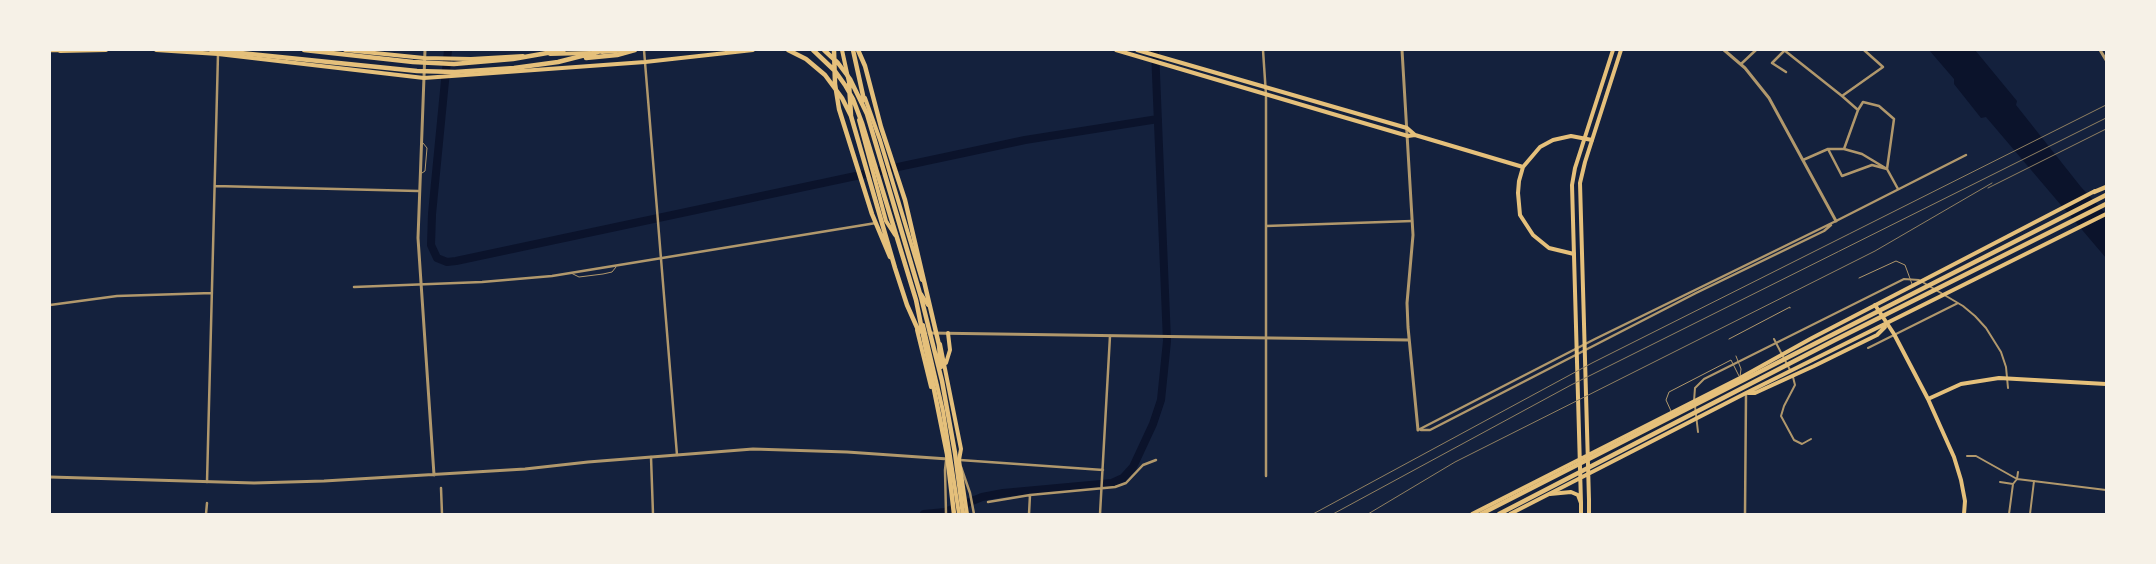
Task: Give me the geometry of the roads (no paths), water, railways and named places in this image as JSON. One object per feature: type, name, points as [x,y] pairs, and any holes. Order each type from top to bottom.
[{"type":"highway","points":[[50,51],[61,50]]},
{"type":"highway","points":[[210,50],[417,71],[455,72],[514,68],[572,59],[602,57],[634,50]]},
{"type":"highway","points":[[304,50],[414,62],[454,64],[513,59],[564,50]]},
{"type":"highway","points":[[572,59],[606,50]]},
{"type":"highway","points":[[788,50],[806,58],[825,75],[842,98],[855,130],[907,305],[923,340]]},
{"type":"highway","points":[[813,50],[835,71],[856,107],[916,300],[947,454],[954,514]]},
{"type":"highway","points":[[824,50],[838,63],[850,79],[859,94],[867,114]]},
{"type":"highway","points":[[834,50],[835,84],[839,109],[872,214],[895,268]]},
{"type":"highway","points":[[853,50],[867,114],[921,297],[942,380],[965,514]]},
{"type":"highway","points":[[858,50],[865,66],[889,161],[904,200],[939,345],[942,380]]},
{"type":"highway","points":[[849,84],[851,118]]},
{"type":"highway","points":[[2094,192],[2106,186]]},
{"type":"highway","points":[[1482,514],[2106,194]]},
{"type":"highway","points":[[1498,514],[2106,204]]},
{"type":"main road","points":[[50,51],[106,50]]},
{"type":"main road","points":[[156,50],[218,52],[424,78],[644,62],[752,50]]},
{"type":"main road","points":[[345,50],[424,58],[456,59],[634,50]]},
{"type":"main road","points":[[842,50],[849,84],[878,187],[886,221],[888,243],[918,334],[959,514]]},
{"type":"main road","points":[[853,50],[887,182],[931,333],[955,451],[959,460]]},
{"type":"main road","points":[[1116,50],[1408,136],[1415,135],[1523,167]]},
{"type":"main road","points":[[1137,50],[1407,128],[1415,135]]},
{"type":"main road","points":[[1582,514],[1579,479],[1572,185],[1585,137],[1613,50]]},
{"type":"main road","points":[[1589,514],[1580,184],[1621,50]]},
{"type":"main road","points":[[874,128],[889,161],[892,180],[946,366],[960,449],[959,460],[965,514]]},
{"type":"main road","points":[[1574,254],[1549,248],[1533,235],[1520,214],[1518,193],[1523,167],[1540,148],[1553,140],[1571,136],[1585,137],[1592,140]]},
{"type":"main road","points":[[1472,514],[1740,378],[1875,305],[2094,192]]},
{"type":"main road","points":[[1510,514],[1746,393],[1756,393],[1877,335],[1888,323],[2106,214]]},
{"type":"main road","points":[[886,221],[894,234],[925,333],[943,409],[948,459]]},
{"type":"main road","points":[[874,223],[886,229]]},
{"type":"main road","points":[[911,260],[913,248]]},
{"type":"main road","points":[[920,292],[928,305]]},
{"type":"main road","points":[[1875,305],[1888,323],[1928,399],[1954,457],[1961,480],[1964,514]]},
{"type":"main road","points":[[946,366],[950,350],[948,333]]},
{"type":"main road","points":[[1928,399],[1961,384],[1999,378],[2106,384]]},
{"type":"main road","points":[[948,416],[952,401]]},
{"type":"main road","points":[[939,420],[943,409]]},
{"type":"main road","points":[[1550,494],[1571,492],[1578,496],[1581,503]]},
{"type":"street","points":[[425,50],[418,191],[418,238],[434,475]]},
{"type":"street","points":[[644,50],[677,455]]},
{"type":"street","points":[[1263,50],[1266,88],[1266,476]]},
{"type":"street","points":[[1402,50],[1413,243],[1408,303],[1409,340],[1418,430]]},
{"type":"street","points":[[1724,50],[1741,64],[1769,98],[1836,221]]},
{"type":"street","points":[[1741,64],[1756,50]]},
{"type":"street","points":[[1786,72],[1772,63],[1784,50],[1858,110]]},
{"type":"street","points":[[1842,96],[1883,67],[1864,50]]},
{"type":"street","points":[[2100,50],[2106,60]]},
{"type":"street","points":[[207,482],[218,52]]},
{"type":"street","points":[[1844,149],[1862,102],[1879,106],[1894,119],[1887,169]]},
{"type":"street","points":[[1803,160],[1828,149],[1844,149],[1862,154],[1887,169],[1898,190]]},
{"type":"street","points":[[1828,149],[1842,176],[1872,165],[1887,169]]},
{"type":"street","points":[[1418,430],[1595,339],[1966,155]]},
{"type":"street","points":[[215,186],[418,191]]},
{"type":"street","points":[[354,287],[505,280],[570,273],[904,217]]},
{"type":"street","points":[[1266,226],[1412,220]]},
{"type":"street","points":[[1418,430],[1430,430],[1824,230],[1836,221]]},
{"type":"street","points":[[1698,432],[1694,394],[1698,384],[1904,279],[1918,280],[1958,303],[1975,316],[1994,340],[2006,367],[2008,388]]},
{"type":"street","points":[[50,306],[118,296],[212,292]]},
{"type":"street","points":[[1868,348],[1958,303]]},
{"type":"street","points":[[918,334],[1409,340]]},
{"type":"street","points":[[1100,514],[1110,336]]},
{"type":"street","points":[[1774,339],[1795,381],[1781,416],[1783,422],[1794,440],[1798,443],[1802,444],[1811,438]]},
{"type":"street","points":[[1740,378],[1746,393],[1745,514]]},
{"type":"street","points":[[50,477],[207,482],[290,482],[525,469],[753,449],[894,454],[948,459],[944,470],[946,514]]},
{"type":"street","points":[[1967,456],[1976,456],[2017,479],[2106,490]]},
{"type":"street","points":[[651,457],[653,514]]},
{"type":"street","points":[[974,514],[970,493],[959,460],[1103,470]]},
{"type":"street","points":[[988,502],[1030,495],[1102,490],[1116,487],[1126,483],[1143,465],[1156,460]]},
{"type":"street","points":[[2009,514],[2013,484],[2017,479],[2018,472]]},
{"type":"street","points":[[2030,514],[2034,481]]},
{"type":"street","points":[[2000,482],[2013,484]]},
{"type":"street","points":[[441,488],[442,514]]},
{"type":"street","points":[[1029,514],[1030,495]]},
{"type":"street","points":[[206,514],[207,503]]},
{"type":"lane","points":[[419,175],[426,171],[427,148],[421,141]]},
{"type":"lane","points":[[1860,281],[1860,277],[1892,262],[1902,262],[1907,269],[1913,287]]},
{"type":"lane","points":[[570,273],[579,277],[603,274],[612,272],[616,266]]},
{"type":"lane","points":[[1729,339],[1790,308]]},
{"type":"lane","points":[[1736,356],[1741,368],[1740,378]]},
{"type":"lane","points":[[1671,412],[1666,400],[1669,392],[1732,360],[1740,378]]},
{"type":"water","points":[[1929,50],[1975,50],[2017,101],[2016,105],[2081,187],[2106,214],[2106,258],[1986,117],[1981,118],[1954,84],[1954,79]]},
{"type":"waterway","points":[[448,50],[432,214],[431,245],[437,258],[447,262],[1025,140],[1158,119]]},
{"type":"waterway","points":[[924,514],[945,512],[982,497],[1003,493],[1112,483],[1123,478],[1133,467],[1153,424],[1161,400],[1167,341],[1155,50]]},
{"type":"railway","points":[[1313,514],[1592,363],[2106,105]]},
{"type":"railway","points":[[1333,514],[1571,385],[2106,118]]},
{"type":"railway","points":[[1988,188],[2106,129]]},
{"type":"railway","points":[[1368,514],[1455,462],[1875,251],[1992,183]]}]
